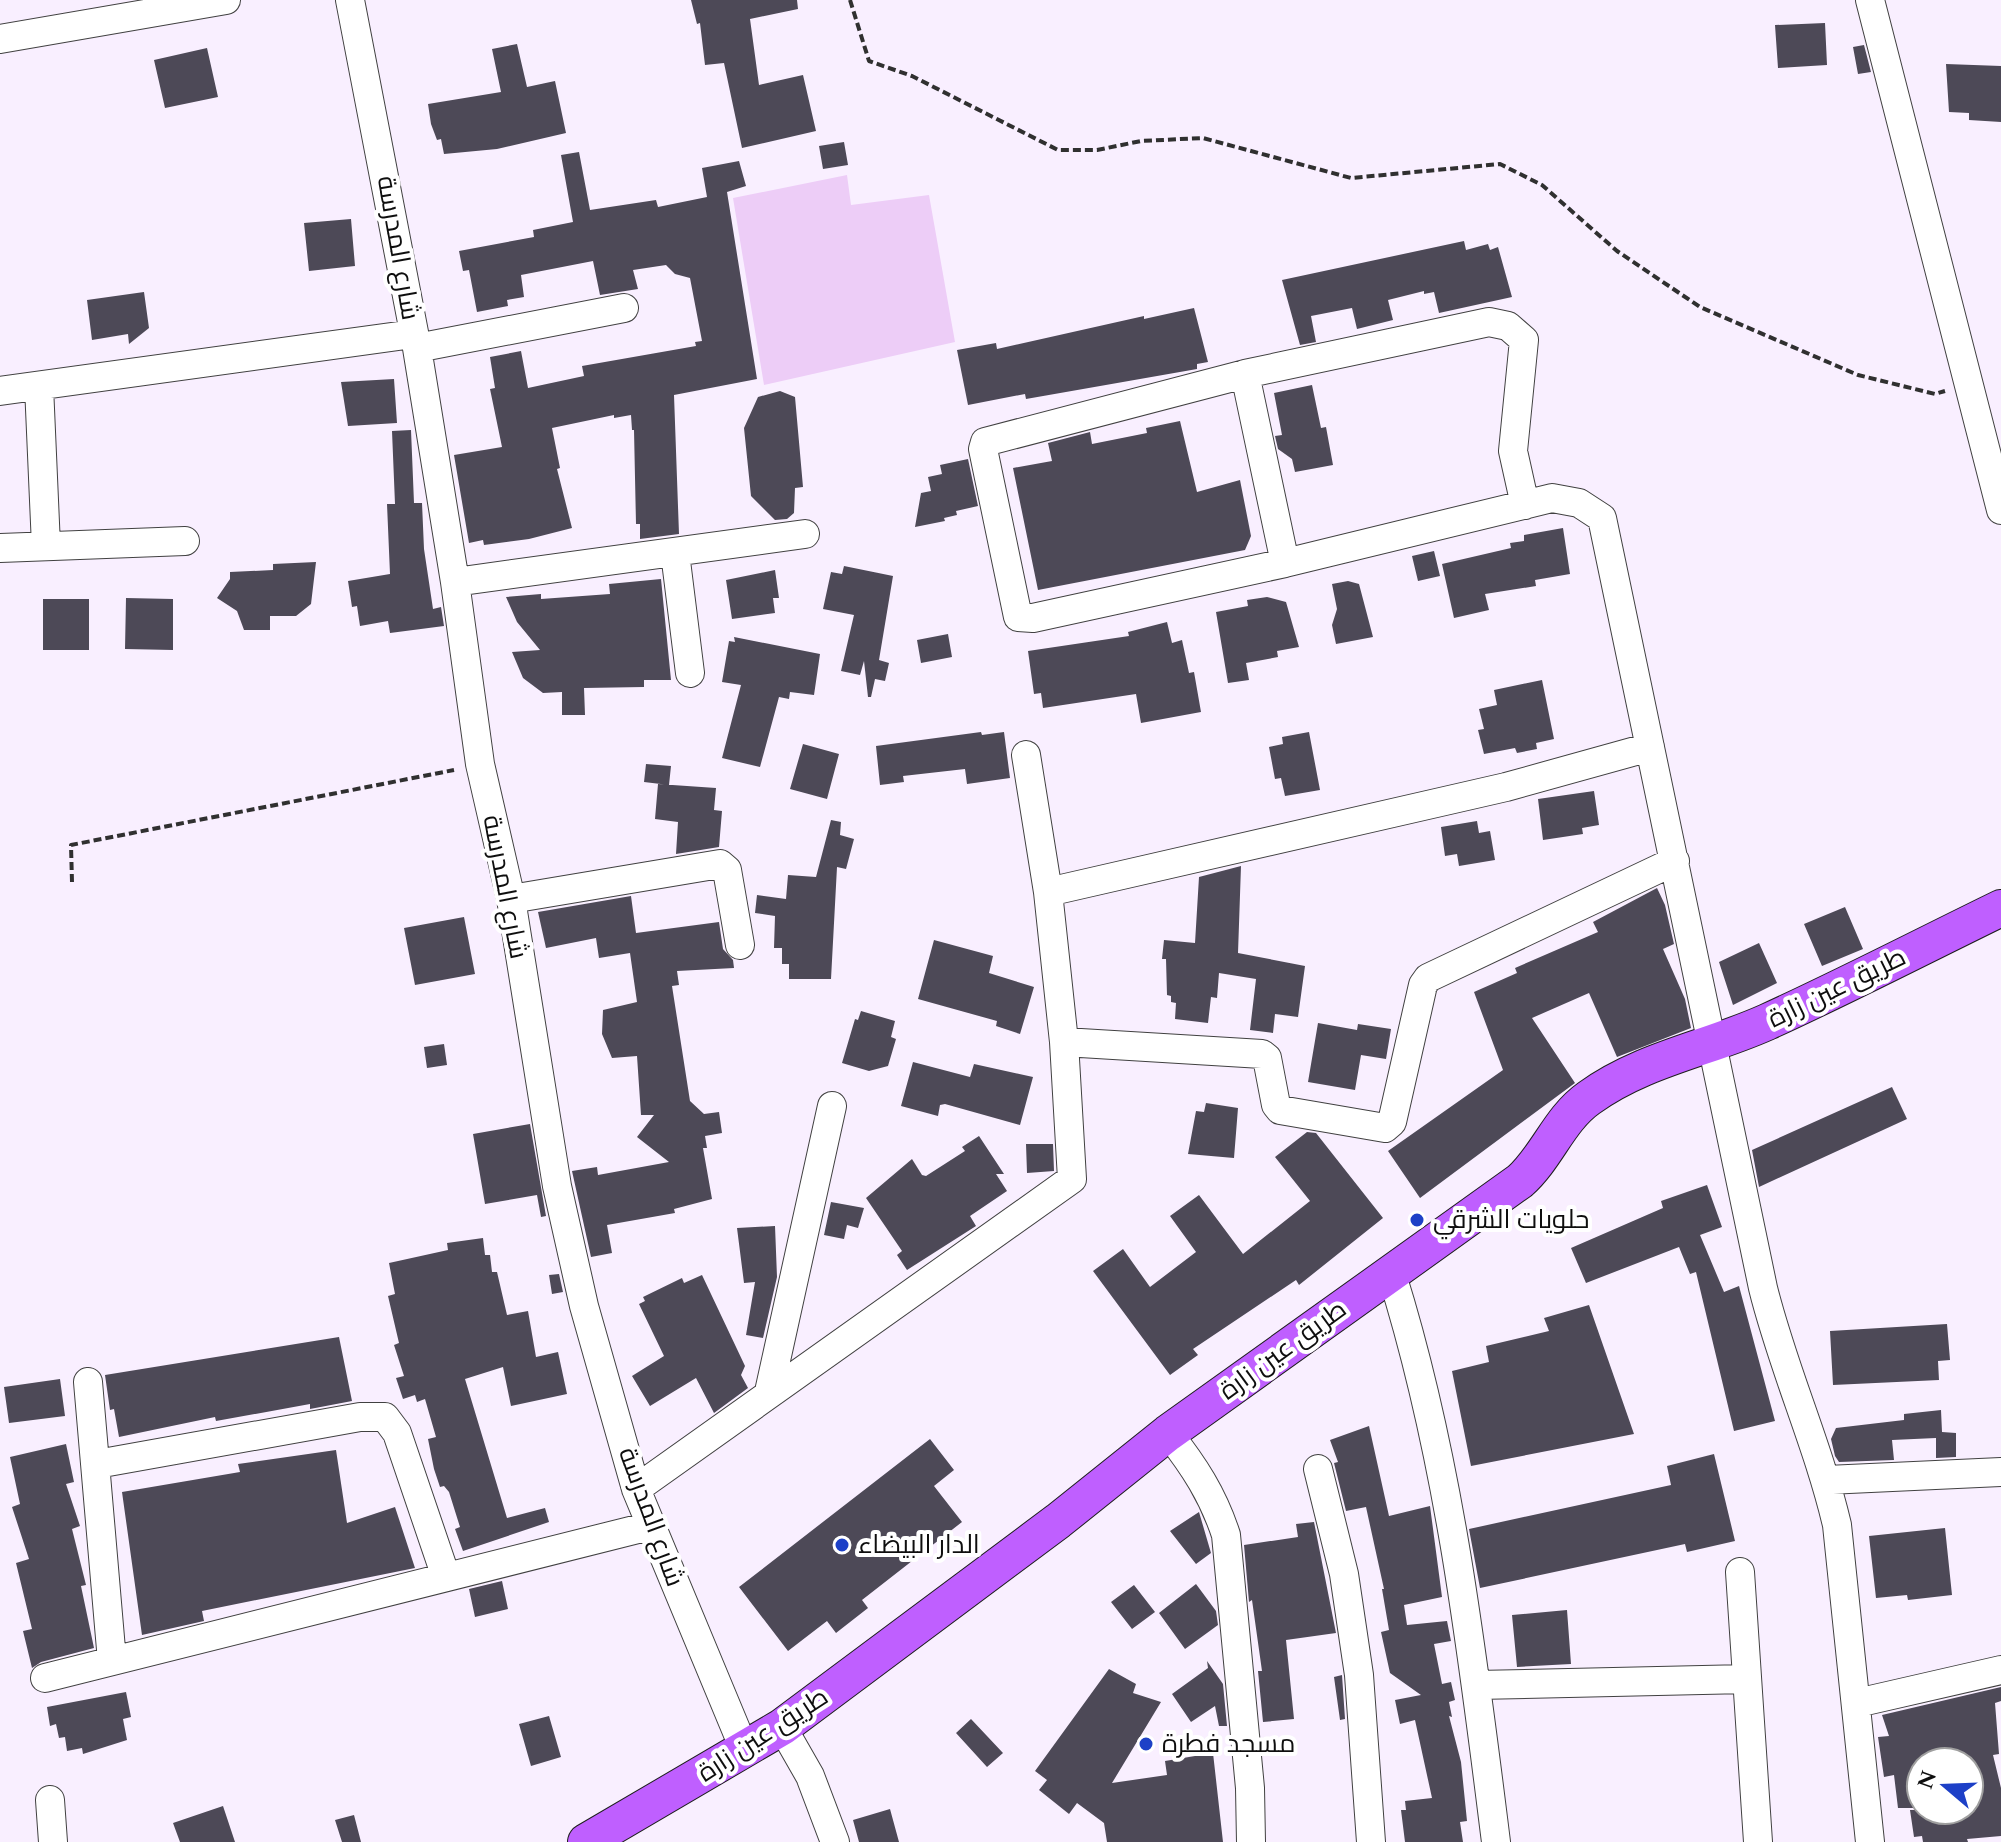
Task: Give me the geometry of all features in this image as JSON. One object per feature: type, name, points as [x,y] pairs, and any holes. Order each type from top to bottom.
[{"type":"main road","name":"طريق عين زارة","points":[[586,1842],[782,1727],[1058,1521],[1168,1433],[1520,1181],[1534,1169],[1566,1121],[1585,1100],[1649,1063],[1766,1022],[2001,908]]},
{"type":"street","points":[[0,39],[226,0]]},
{"type":"street","name":"شارع المدرسة","points":[[350,0],[415,341],[455,582],[480,764],[511,899],[557,1186],[584,1306],[636,1489],[745,1751]]},
{"type":"street","points":[[1870,0],[2001,510]]},
{"type":"street","points":[[0,391],[284,349],[415,341],[624,308]]},
{"type":"street","points":[[1525,505],[1513,451],[1524,340],[1508,326],[1489,322],[1245,374],[985,442],[983,449],[1018,617],[1033,618],[1285,563],[1525,505],[1552,498],[1579,503],[1602,518],[1710,1042],[1774,1331],[1827,1480],[1837,1525],[1870,1842]]},
{"type":"street","points":[[1245,374],[1285,563]]},
{"type":"street","points":[[39,386],[46,546]]},
{"type":"street","points":[[455,582],[805,534]]},
{"type":"street","points":[[0,548],[185,541]]},
{"type":"street","points":[[675,553],[690,673]]},
{"type":"street","points":[[1048,892],[1506,787],[1650,747]]},
{"type":"street","points":[[636,1489],[1072,1179],[1064,1042],[1048,892],[1026,755]]},
{"type":"street","points":[[1064,1042],[1262,1054],[1267,1058],[1276,1105],[1280,1110],[1385,1128],[1392,1122],[1423,985],[1428,978],[1675,861]]},
{"type":"street","points":[[511,899],[720,864],[727,870],[740,945]]},
{"type":"street","points":[[769,1392],[832,1106]]},
{"type":"street","points":[[1391,1272],[1422,1377],[1476,1685],[1496,1842]]},
{"type":"street","points":[[88,1382],[112,1661]]},
{"type":"street","points":[[97,1464],[360,1417],[385,1417],[397,1433],[446,1577]]},
{"type":"street","points":[[1168,1433],[1201,1475],[1215,1502],[1226,1535],[1250,1788],[1251,1842]]},
{"type":"street","points":[[1318,1469],[1344,1574],[1359,1675],[1371,1842]]},
{"type":"street","points":[[1827,1480],[2001,1472]]},
{"type":"street","points":[[45,1678],[650,1526]]},
{"type":"street","points":[[1740,1572],[1758,1842]]},
{"type":"street","points":[[1857,1703],[2001,1670]]},
{"type":"street","points":[[1476,1685],[1747,1679]]},
{"type":"street","points":[[782,1727],[810,1776],[835,1842]]},
{"type":"street","points":[[50,1800],[53,1842]]},
{"type":"path","points":[[850,0],[869,61],[912,76],[1058,150],[1097,150],[1141,141],[1203,138],[1351,178],[1500,164],[1542,185],[1617,251],[1700,307],[1858,375],[1935,394],[1970,385]]},
{"type":"path","points":[[72,882],[71,845],[354,792],[480,764]]},
{"type":"shaded area","points":[[847,175],[851,205],[929,195],[955,342],[764,385],[733,198]]},
{"type":"building","points":[[691,0],[797,0],[798,9],[750,19],[759,85],[803,75],[816,131],[742,148],[724,63],[705,65],[700,23],[697,24]]},
{"type":"building","points":[[1825,23],[1827,65],[1778,68],[1775,25]]},
{"type":"building","points":[[517,44],[527,87],[555,81],[566,133],[497,149],[444,154],[441,139],[437,140],[431,124],[428,104],[501,92],[492,49]]},
{"type":"building","points":[[1864,45],[1871,72],[1858,74],[1853,47]]},
{"type":"building","points":[[207,48],[218,97],[165,108],[154,60]]},
{"type":"building","points":[[1946,64],[2001,66],[2001,122],[1969,120],[1969,113],[1949,112]]},
{"type":"building","points":[[844,142],[848,165],[823,169],[819,146]]},
{"type":"building","points":[[579,152],[590,210],[656,200],[658,207],[707,197],[702,168],[739,161],[746,186],[727,192],[757,379],[674,395],[679,534],[640,539],[640,524],[636,524],[631,415],[614,418],[614,415],[552,428],[560,468],[557,469],[572,528],[529,539],[484,545],[483,540],[469,543],[454,455],[502,447],[490,389],[495,388],[490,357],[521,351],[528,388],[584,376],[582,366],[696,346],[695,342],[702,341],[690,278],[675,274],[666,265],[633,270],[638,289],[600,295],[593,261],[521,275],[524,297],[507,300],[508,306],[477,312],[469,270],[463,271],[459,251],[534,237],[533,230],[573,222],[561,155]]},
{"type":"building","points":[[351,219],[355,266],[309,271],[304,223]]},
{"type":"building","points":[[1464,241],[1466,250],[1488,244],[1490,250],[1498,247],[1512,297],[1439,313],[1434,292],[1424,294],[1424,291],[1388,300],[1393,320],[1357,329],[1352,308],[1311,316],[1316,342],[1300,345],[1282,280]]},
{"type":"building","points":[[144,292],[149,328],[129,344],[128,334],[92,340],[87,300]]},
{"type":"building","points":[[1194,308],[1208,362],[1197,364],[1197,369],[1026,399],[1025,394],[968,405],[957,350],[996,343],[997,349]]},
{"type":"building","points":[[394,379],[397,423],[348,426],[341,382]]},
{"type":"building","points":[[1312,385],[1321,428],[1326,427],[1333,465],[1295,472],[1292,459],[1278,449],[1275,436],[1282,435],[1274,393]]},
{"type":"building","points":[[780,391],[795,397],[803,487],[795,488],[794,513],[787,519],[775,520],[751,496],[744,428],[758,397]]},
{"type":"building","points":[[1180,421],[1197,492],[1240,480],[1251,536],[1245,550],[1038,590],[1013,468],[1052,461],[1048,443],[1090,432],[1092,444],[1147,433],[1146,428]]},
{"type":"building","points":[[411,430],[414,503],[422,503],[424,549],[433,609],[441,607],[444,626],[390,633],[388,621],[360,626],[357,606],[352,607],[348,581],[390,574],[387,504],[395,504],[392,431]]},
{"type":"building","points":[[968,459],[978,506],[956,511],[957,515],[944,518],[945,521],[915,527],[921,493],[931,491],[928,477],[942,474],[940,465]]},
{"type":"building","points":[[1563,528],[1570,574],[1535,580],[1536,586],[1485,594],[1489,610],[1454,618],[1442,564],[1511,548],[1510,543],[1524,541],[1524,535]]},
{"type":"building","points":[[1434,551],[1440,576],[1418,581],[1412,556]]},
{"type":"building","points":[[316,562],[311,604],[296,616],[270,616],[270,630],[244,630],[237,611],[217,598],[230,579],[230,572],[273,570],[273,564]]},
{"type":"building","points":[[844,566],[893,576],[879,660],[889,663],[885,681],[875,679],[871,697],[868,697],[864,661],[860,675],[841,671],[854,615],[823,609],[831,572],[842,574]]},
{"type":"building","points":[[775,570],[779,598],[773,598],[775,613],[732,619],[726,580]]},
{"type":"building","points":[[661,579],[671,680],[644,680],[644,687],[584,688],[585,715],[562,715],[562,692],[543,693],[523,678],[512,652],[540,650],[517,622],[506,597],[541,594],[541,599],[610,594],[609,584]]},
{"type":"building","points":[[1348,581],[1359,584],[1373,637],[1336,644],[1332,625],[1337,609],[1332,584]]},
{"type":"building","points":[[1267,597],[1286,602],[1299,647],[1277,651],[1278,657],[1246,663],[1249,680],[1228,683],[1216,612],[1248,606],[1247,600]]},
{"type":"building","points":[[126,598],[173,599],[173,650],[125,649]]},
{"type":"building","points":[[43,599],[89,599],[89,650],[43,650]]},
{"type":"building","points":[[1167,622],[1172,643],[1182,640],[1189,673],[1194,672],[1201,712],[1141,723],[1136,694],[1043,708],[1041,693],[1034,694],[1028,651],[1129,636],[1128,632]]},
{"type":"building","points":[[948,634],[952,657],[921,663],[917,640]]},
{"type":"building","points":[[734,637],[820,654],[814,695],[790,692],[789,699],[779,697],[760,767],[722,758],[741,685],[722,682],[729,641],[735,642]]},
{"type":"building","points":[[1542,680],[1554,739],[1536,743],[1537,749],[1517,753],[1515,748],[1484,754],[1478,730],[1484,729],[1479,709],[1497,705],[1494,690]]},
{"type":"building","points":[[981,732],[982,735],[1004,732],[1010,778],[967,784],[965,769],[903,776],[904,782],[880,785],[876,746]]},
{"type":"building","points":[[1309,732],[1320,790],[1285,796],[1281,778],[1275,779],[1269,747],[1283,744],[1282,737]]},
{"type":"building","points":[[803,744],[839,754],[827,799],[790,789]]},
{"type":"building","points":[[646,764],[671,766],[669,785],[644,782]]},
{"type":"building","points":[[658,784],[716,788],[714,810],[722,811],[719,847],[676,854],[678,822],[655,819]]},
{"type":"building","points":[[1594,791],[1599,825],[1582,828],[1583,834],[1543,840],[1538,799]]},
{"type":"building","points":[[831,820],[841,822],[840,835],[854,839],[846,869],[837,867],[831,979],[789,979],[789,964],[782,964],[782,948],[774,948],[775,916],[755,913],[757,895],[786,899],[788,875],[816,877]]},
{"type":"building","points":[[1477,821],[1479,833],[1490,831],[1495,860],[1459,866],[1457,854],[1445,856],[1441,827]]},
{"type":"building","points":[[1241,866],[1238,953],[1305,966],[1298,1017],[1275,1014],[1273,1033],[1250,1030],[1256,979],[1219,973],[1217,998],[1211,997],[1208,1023],[1175,1019],[1176,1003],[1171,1002],[1171,996],[1167,995],[1166,959],[1162,959],[1164,940],[1195,943],[1199,877]]},
{"type":"building","points":[[1657,888],[1665,905],[1674,944],[1663,949],[1685,999],[1691,1028],[1617,1057],[1589,993],[1532,1018],[1575,1083],[1420,1198],[1388,1151],[1503,1070],[1474,992],[1517,973],[1515,968],[1598,932],[1593,922]]},
{"type":"building","points":[[631,896],[636,933],[719,922],[723,949],[733,960],[734,968],[677,971],[679,985],[672,986],[690,1101],[704,1114],[719,1112],[722,1133],[705,1136],[707,1148],[703,1148],[712,1199],[674,1209],[675,1213],[607,1225],[612,1253],[591,1257],[572,1171],[597,1167],[598,1175],[669,1162],[637,1137],[654,1115],[641,1115],[637,1056],[612,1058],[602,1034],[603,1010],[637,1002],[630,953],[599,958],[596,938],[546,948],[538,912]]},
{"type":"building","points":[[1845,907],[1863,949],[1822,966],[1804,924]]},
{"type":"building","points":[[464,917],[475,974],[415,985],[404,928]]},
{"type":"building","points":[[934,940],[993,956],[989,973],[1034,987],[1020,1034],[996,1026],[997,1021],[918,999]]},
{"type":"building","points":[[1759,943],[1777,983],[1733,1005],[1719,962]]},
{"type":"building","points":[[861,1011],[895,1021],[891,1037],[896,1039],[888,1066],[869,1071],[842,1063],[855,1019],[858,1020]]},
{"type":"building","points":[[1318,1023],[1357,1030],[1358,1024],[1391,1029],[1386,1059],[1361,1055],[1355,1090],[1308,1082]]},
{"type":"building","points":[[444,1044],[447,1065],[427,1068],[424,1047]]},
{"type":"building","points":[[913,1062],[970,1077],[974,1064],[1033,1077],[1020,1125],[945,1104],[940,1105],[938,1116],[901,1106]]},
{"type":"building","points":[[1892,1087],[1907,1119],[1759,1187],[1752,1150]]},
{"type":"building","points":[[1206,1103],[1238,1108],[1234,1158],[1188,1154],[1196,1111],[1204,1112]]},
{"type":"building","points":[[530,1124],[546,1216],[541,1217],[537,1195],[485,1204],[473,1134]]},
{"type":"building","points":[[1307,1132],[1316,1133],[1383,1218],[1299,1285],[1296,1280],[1193,1349],[1198,1355],[1170,1375],[1093,1271],[1123,1249],[1150,1287],[1196,1252],[1170,1216],[1199,1195],[1243,1254],[1310,1201],[1275,1157]]},
{"type":"building","points":[[979,1136],[1004,1174],[996,1174],[1007,1191],[970,1216],[976,1226],[907,1270],[897,1255],[902,1251],[866,1198],[912,1159],[922,1175],[926,1176],[965,1151],[962,1147]]},
{"type":"building","points":[[1026,1144],[1053,1144],[1054,1171],[1027,1173]]},
{"type":"building","points":[[1707,1185],[1722,1227],[1700,1235],[1724,1292],[1739,1286],[1775,1421],[1734,1431],[1696,1272],[1690,1274],[1679,1247],[1586,1283],[1571,1248],[1663,1208],[1661,1201]]},
{"type":"building","points":[[831,1202],[864,1208],[858,1228],[847,1225],[844,1239],[824,1235]]},
{"type":"building","points":[[775,1226],[777,1277],[763,1338],[746,1335],[755,1282],[744,1283],[737,1228]]},
{"type":"building","points":[[483,1238],[485,1255],[490,1255],[492,1272],[497,1272],[507,1315],[528,1311],[536,1357],[558,1352],[567,1394],[511,1406],[503,1367],[465,1379],[507,1518],[545,1508],[549,1522],[463,1551],[455,1529],[460,1527],[449,1492],[444,1486],[440,1487],[434,1469],[428,1439],[436,1437],[425,1399],[417,1402],[415,1395],[403,1399],[396,1378],[404,1376],[394,1345],[399,1343],[388,1296],[395,1294],[389,1263],[448,1250],[447,1243]]},
{"type":"building","points":[[559,1274],[563,1292],[552,1294],[549,1275]]},
{"type":"building","points":[[702,1275],[745,1366],[741,1375],[748,1388],[714,1413],[696,1378],[650,1406],[632,1376],[664,1356],[639,1304],[645,1301],[643,1297],[682,1278],[684,1283]]},
{"type":"building","points":[[1589,1305],[1634,1434],[1471,1466],[1452,1371],[1489,1362],[1486,1346],[1549,1331],[1544,1318]]},
{"type":"building","points":[[1947,1324],[1950,1360],[1938,1361],[1939,1380],[1833,1385],[1830,1331]]},
{"type":"building","points":[[339,1337],[352,1401],[310,1409],[310,1404],[216,1421],[215,1417],[119,1437],[114,1409],[110,1410],[105,1375]]},
{"type":"building","points":[[60,1379],[65,1416],[9,1423],[4,1387]]},
{"type":"building","points":[[1941,1410],[1942,1432],[1956,1433],[1956,1457],[1936,1458],[1936,1438],[1892,1440],[1894,1460],[1839,1462],[1835,1456],[1831,1439],[1836,1428],[1904,1420],[1904,1414]]},
{"type":"building","points":[[1369,1426],[1389,1516],[1430,1506],[1442,1597],[1404,1605],[1407,1625],[1447,1621],[1451,1641],[1434,1644],[1442,1684],[1451,1682],[1455,1700],[1449,1702],[1452,1717],[1449,1716],[1461,1762],[1467,1821],[1460,1822],[1463,1842],[1405,1842],[1401,1810],[1406,1810],[1405,1801],[1432,1798],[1415,1720],[1400,1724],[1395,1700],[1421,1695],[1390,1673],[1381,1632],[1389,1630],[1384,1589],[1366,1507],[1346,1511],[1334,1463],[1338,1462],[1330,1440]]},
{"type":"building","points":[[930,1439],[954,1470],[934,1486],[962,1522],[862,1600],[868,1608],[836,1633],[827,1621],[788,1651],[739,1587]]},
{"type":"building","points":[[66,1444],[74,1482],[66,1484],[80,1526],[72,1529],[86,1585],[81,1586],[94,1648],[41,1662],[32,1668],[23,1631],[32,1629],[16,1563],[29,1559],[12,1507],[20,1504],[10,1457]]},
{"type":"building","points":[[336,1450],[347,1523],[395,1507],[415,1568],[202,1611],[204,1621],[142,1635],[122,1492],[240,1472],[238,1464]]},
{"type":"building","points":[[1714,1454],[1735,1541],[1687,1552],[1685,1544],[1480,1588],[1469,1529],[1671,1485],[1667,1466]]},
{"type":"building","points":[[1199,1512],[1211,1553],[1196,1564],[1170,1531]]},
{"type":"building","points":[[1314,1522],[1336,1633],[1286,1640],[1294,1719],[1263,1722],[1258,1671],[1262,1671],[1252,1600],[1249,1602],[1244,1545],[1298,1537],[1296,1524]]},
{"type":"building","points":[[1945,1528],[1952,1595],[1908,1600],[1907,1595],[1876,1598],[1869,1536]]},
{"type":"building","points":[[502,1581],[508,1609],[475,1617],[469,1589]]},
{"type":"building","points":[[1196,1584],[1216,1611],[1218,1625],[1185,1649],[1159,1613]]},
{"type":"building","points":[[1134,1585],[1155,1612],[1132,1629],[1111,1602]]},
{"type":"building","points":[[1567,1610],[1571,1664],[1517,1667],[1512,1615]]},
{"type":"building","points":[[1207,1661],[1223,1684],[1227,1726],[1219,1726],[1215,1706],[1191,1722],[1172,1694],[1208,1668]]},
{"type":"building","points":[[1109,1669],[1136,1684],[1133,1693],[1161,1702],[1112,1783],[1167,1775],[1165,1761],[1213,1753],[1223,1842],[1107,1842],[1104,1823],[1077,1803],[1069,1814],[1039,1790],[1047,1780],[1035,1771]]},
{"type":"building","points":[[1342,1675],[1345,1719],[1340,1720],[1334,1677]]},
{"type":"building","points":[[2001,1687],[2001,1701],[1995,1703],[1999,1754],[1993,1755],[2001,1788],[2001,1836],[1967,1839],[1968,1842],[1923,1842],[1922,1836],[1914,1837],[1912,1826],[1985,1826],[1985,1746],[1905,1746],[1905,1808],[1898,1808],[1894,1775],[1884,1777],[1878,1737],[1889,1736],[1882,1715]]},
{"type":"building","points":[[126,1692],[131,1717],[123,1719],[127,1740],[83,1754],[82,1748],[67,1751],[65,1737],[59,1738],[56,1724],[50,1726],[47,1707]]},
{"type":"building","points":[[549,1716],[561,1757],[531,1766],[519,1724]]},
{"type":"building","points":[[971,1719],[1003,1753],[987,1767],[956,1733]]},
{"type":"building","points":[[223,1806],[235,1842],[180,1842],[173,1823]]},
{"type":"building","points":[[890,1809],[899,1842],[859,1842],[853,1820]]},
{"type":"building","points":[[354,1815],[361,1842],[342,1842],[335,1820]]},
{"type":"place","name":"حلويات الشرقي","points":[[1417,1220]]},
{"type":"place","name":"الدار البيضاء","points":[[842,1545]]},
{"type":"place","name":"مسجد فطرة","points":[[1146,1744]]}]
